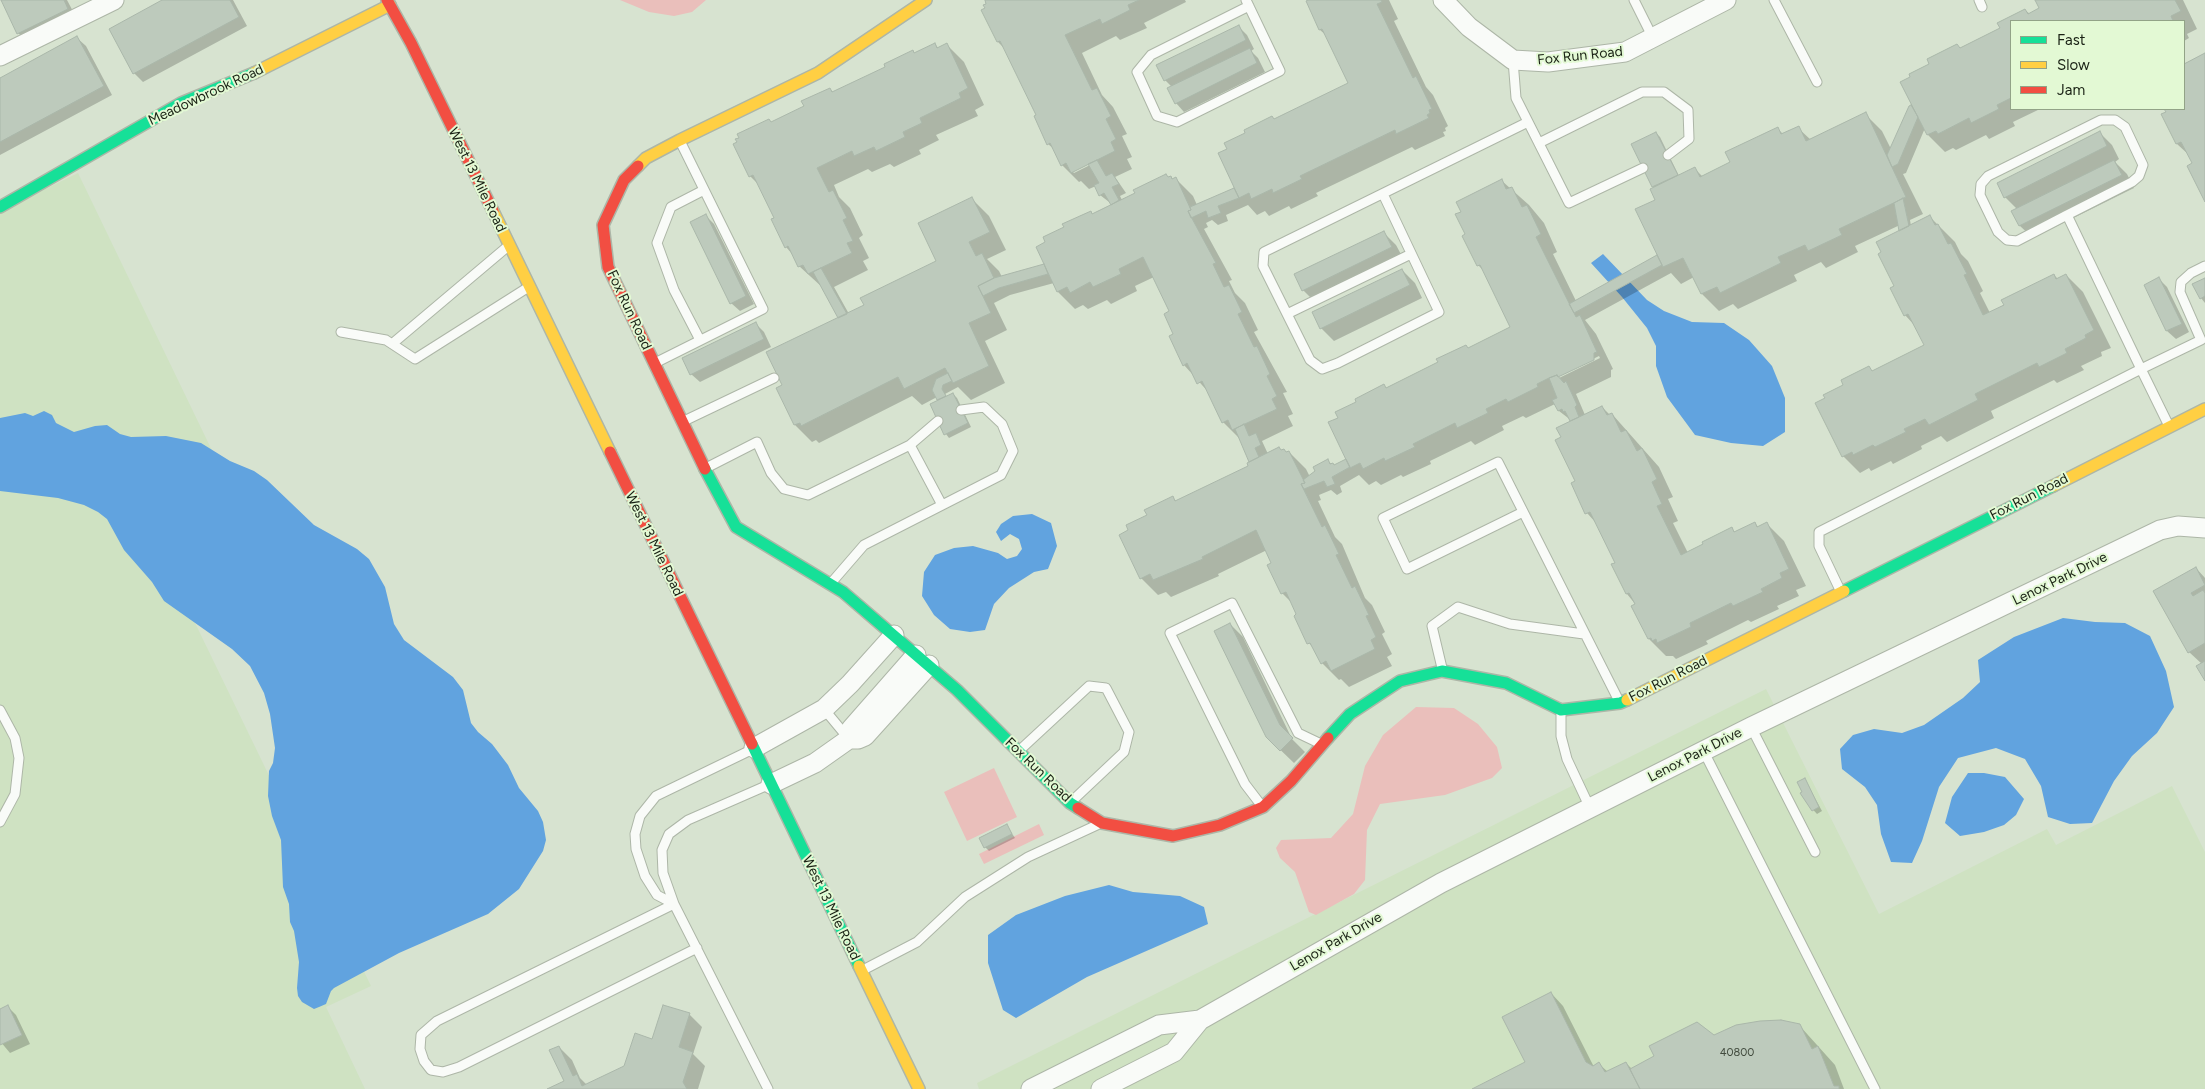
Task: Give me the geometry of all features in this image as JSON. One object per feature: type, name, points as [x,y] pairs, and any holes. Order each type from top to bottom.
[{"type":"street","points":[[1,53],[114,0]]},
{"type":"street","name":"Fox Run Road","points":[[926,0],[818,73],[646,158],[624,180],[603,225],[608,267],[705,469],[736,527],[843,592],[957,690],[1070,802],[1102,823],[1173,836],[1220,825],[1263,807],[1291,782],[1350,714],[1400,681],[1442,671],[1506,683],[1561,710],[1620,703],[2205,409]]},
{"type":"street","points":[[1443,0],[1469,27],[1513,60]]},
{"type":"street","name":"Fox Run Road","points":[[1513,60],[1548,62],[1625,52],[1726,0]]},
{"type":"street","name":"Meadowbrook Road","points":[[0,207],[182,103],[258,71],[388,3]]},
{"type":"street","name":"West 13 Mile Road","points":[[388,3],[411,43],[919,1089]]},
{"type":"street","name":"Lenox Park Drive","points":[[1101,1089],[1174,1052],[1200,1020],[1441,883],[1703,750],[2160,530],[2178,526],[2205,528]]},
{"type":"street","points":[[754,748],[824,709],[850,684],[894,635]]},
{"type":"street","points":[[771,784],[815,763],[849,738],[851,729],[922,660]]},
{"type":"street","name":"Lenox Park Drive","points":[[1031,1089],[1053,1084],[1159,1025],[1200,1020]]},
{"type":"lane","points":[[1634,0],[1654,38]]},
{"type":"lane","points":[[1774,0],[1817,82]]},
{"type":"lane","points":[[1247,3],[1280,71],[1177,122],[1157,116],[1137,72],[1151,55],[1247,3]]},
{"type":"lane","points":[[1513,60],[1516,98],[1569,204],[1642,168]]},
{"type":"lane","points":[[1539,143],[1642,92],[1664,92],[1688,110],[1689,139],[1668,155]]},
{"type":"lane","points":[[2101,120],[2115,120],[2125,127],[2143,165],[2140,176],[2132,182],[2067,215],[2017,241],[2007,240],[1998,232],[1980,194],[1981,184],[1988,176],[2101,120]]},
{"type":"lane","points":[[1383,194],[1439,312],[1338,363],[1322,369],[1310,360],[1263,266],[1264,252],[1528,122]]},
{"type":"lane","points":[[654,364],[763,309],[680,140]]},
{"type":"lane","points":[[700,340],[674,290],[657,243],[670,207],[704,190]]},
{"type":"lane","points":[[2067,215],[2169,426]]},
{"type":"lane","points":[[392,344],[509,246]]},
{"type":"lane","points":[[1287,314],[1411,254]]},
{"type":"lane","points":[[1841,592],[1819,546],[1819,532],[2203,339],[2180,292],[2181,282],[2191,272],[2205,266]]},
{"type":"lane","points":[[341,332],[386,340],[415,359],[529,286]]},
{"type":"lane","points":[[682,422],[774,378]]},
{"type":"lane","points":[[830,584],[864,545],[1001,475],[1013,451],[1002,424],[984,407],[961,410]]},
{"type":"lane","points":[[705,469],[756,442],[771,473],[784,489],[808,495],[910,445],[938,421]]},
{"type":"lane","points":[[910,445],[942,505]]},
{"type":"lane","points":[[1523,512],[1407,569],[1383,518],[1498,462],[1620,703]]},
{"type":"lane","points":[[1263,807],[1245,784],[1170,633],[1232,603],[1298,733],[1323,745]]},
{"type":"lane","points":[[1442,671],[1432,626],[1458,607],[1510,624],[1584,634]]},
{"type":"lane","points":[[1018,752],[1088,686],[1106,688],[1129,732],[1124,752],[1070,802]]},
{"type":"lane","points":[[824,709],[849,738]]},
{"type":"lane","points":[[0,710],[15,738],[19,758],[15,794],[0,822]]},
{"type":"lane","points":[[1561,710],[1560,736],[1567,759],[1590,808]]},
{"type":"lane","points":[[1751,727],[1815,852]]},
{"type":"lane","points":[[674,904],[657,894],[645,876],[636,849],[635,834],[640,816],[656,796],[754,748]]},
{"type":"lane","points":[[1703,750],[1874,1089]]},
{"type":"lane","points":[[768,1089],[674,904],[663,874],[662,850],[668,834],[688,820],[771,784]]},
{"type":"lane","points":[[861,971],[917,942],[965,897],[1020,862],[1102,823]]},
{"type":"lane","points":[[674,904],[437,1021],[421,1035],[420,1049],[424,1061],[432,1070],[443,1072],[459,1066],[697,948]]},
{"type":"shaded area","points":[[620,0],[706,0],[692,12],[674,16],[649,12]]},
{"type":"shaded area","points":[[78,173],[247,523],[166,563],[371,986],[326,1007],[365,1089],[0,1089],[0,211]]},
{"type":"shaded area","points":[[1766,689],[1879,914],[2047,829],[2056,845],[2172,786],[2205,852],[2205,1089],[979,1089],[977,1083]]},
{"type":"shaded area","points":[[1416,707],[1454,708],[1478,724],[1497,747],[1502,768],[1492,778],[1445,795],[1380,804],[1367,830],[1365,880],[1354,894],[1316,915],[1309,912],[1295,872],[1280,858],[1276,848],[1281,840],[1331,838],[1353,814],[1365,766],[1383,735]]},
{"type":"shaded area","points":[[994,768],[1017,817],[967,841],[944,792]]},
{"type":"shaded area","points":[[1039,824],[1044,835],[984,864],[979,854]]},
{"type":"water","points":[[1603,254],[1647,300],[1664,311],[1692,322],[1724,323],[1749,340],[1772,366],[1785,398],[1785,432],[1763,446],[1731,443],[1695,435],[1667,397],[1656,366],[1656,346],[1647,328],[1591,263]]},
{"type":"water","points":[[44,411],[52,415],[56,423],[74,432],[95,426],[107,425],[120,434],[131,437],[166,436],[201,443],[230,461],[254,471],[267,480],[314,525],[357,549],[369,559],[385,587],[394,624],[404,640],[453,677],[463,690],[471,723],[492,744],[508,765],[519,788],[538,811],[543,822],[546,840],[543,851],[519,889],[488,914],[399,953],[334,988],[326,1004],[314,1009],[302,1002],[298,996],[297,988],[299,962],[294,931],[290,922],[289,904],[283,887],[281,840],[272,816],[268,796],[269,771],[273,763],[275,748],[270,714],[264,693],[250,666],[232,649],[164,601],[152,582],[124,550],[107,519],[98,512],[84,505],[58,498],[0,491],[0,418],[25,413],[33,416]]},
{"type":"water","points":[[1032,514],[1051,523],[1057,546],[1048,569],[1034,572],[1009,588],[994,604],[985,630],[970,632],[950,629],[934,615],[922,596],[924,572],[935,555],[954,548],[973,546],[998,553],[1007,559],[1017,556],[1022,549],[1019,539],[1010,534],[1001,541],[996,532],[1001,524],[1013,516]]},
{"type":"water","points":[[2063,618],[2125,623],[2150,636],[2166,671],[2174,707],[2157,733],[2132,756],[2114,781],[2092,823],[2070,824],[2048,817],[2041,786],[2025,759],[1996,748],[1958,758],[1939,787],[1922,841],[1912,863],[1891,862],[1881,834],[1877,805],[1865,787],[1842,769],[1840,749],[1853,735],[1874,729],[1902,733],[1924,725],[1963,698],[1980,682],[1978,660],[2014,637]]},
{"type":"water","points":[[1968,773],[1984,773],[2005,777],[2024,799],[2016,815],[2004,825],[1984,832],[1960,836],[1945,823],[1952,797]]},
{"type":"water","points":[[1109,885],[1133,892],[1180,896],[1204,907],[1208,924],[1087,977],[1016,1018],[1003,1010],[988,963],[988,935],[1016,915],[1065,896]]},
{"type":"building","points":[[1,0],[64,0],[68,9],[17,34]]},
{"type":"building","points":[[162,0],[230,0],[239,17],[133,74],[109,29]]},
{"type":"building","points":[[985,0],[1139,0],[1128,5],[1130,10],[1102,24],[1100,19],[1065,35],[1092,90],[1097,88],[1111,116],[1106,119],[1116,139],[1111,142],[1115,151],[1071,173],[1066,163],[1061,166],[1050,143],[1047,145],[1034,116],[1036,115],[1000,41],[997,42],[981,10],[985,8],[983,5],[986,4]]},
{"type":"building","points":[[1381,0],[1382,2],[1377,4],[1413,78],[1416,76],[1432,109],[1429,110],[1430,113],[1427,115],[1429,118],[1396,134],[1395,130],[1300,176],[1302,179],[1273,193],[1272,189],[1251,199],[1249,193],[1239,198],[1218,153],[1227,149],[1224,143],[1245,133],[1244,130],[1272,116],[1274,119],[1348,83],[1322,29],[1319,30],[1306,1]]},
{"type":"building","points":[[2035,0],[2175,0],[2181,11],[2171,16],[2173,20],[2010,20],[2010,98],[1997,105],[1999,109],[1971,123],[1969,118],[1938,134],[1936,131],[1927,135],[1900,82],[1910,77],[1909,74],[1929,64],[1927,59],[1957,44],[1960,48],[2000,28],[1997,23],[2025,9],[2028,14],[2039,8]]},
{"type":"building","points":[[1239,25],[1246,40],[1164,81],[1156,65]]},
{"type":"building","points":[[77,36],[104,86],[0,142],[0,78]]},
{"type":"building","points":[[935,43],[937,48],[947,43],[968,88],[959,93],[961,98],[920,118],[922,123],[903,132],[905,137],[876,151],[874,147],[854,156],[852,151],[817,168],[829,192],[833,190],[847,218],[843,220],[853,241],[847,243],[852,253],[808,274],[803,265],[798,267],[788,246],[785,248],[771,219],[774,218],[753,175],[749,177],[733,144],[737,142],[735,139],[739,138],[737,134],[769,119],[771,122],[804,106],[801,101],[830,88],[832,92],[885,67],[884,64],[913,50],[914,53]]},
{"type":"building","points":[[1250,48],[1257,63],[1175,104],[1167,88]]},
{"type":"building","points":[[2205,53],[2205,202],[2187,166],[2192,163],[2181,142],[2176,144],[2161,114],[2166,112],[2165,110],[2185,110],[2185,63]]},
{"type":"building","points":[[1911,105],[1918,117],[1898,164],[1892,167],[1887,155]]},
{"type":"building","points":[[1866,112],[1906,197],[1839,229],[1842,235],[1808,251],[1805,245],[1778,257],[1781,263],[1720,293],[1717,287],[1701,294],[1683,258],[1663,267],[1635,209],[1655,200],[1650,189],[1695,167],[1700,177],[1730,162],[1725,152],[1778,127],[1781,134],[1799,126],[1806,141]]},
{"type":"building","points":[[2100,131],[2107,146],[2004,198],[1997,183]]},
{"type":"building","points":[[1656,132],[1678,175],[1652,187],[1631,144]]},
{"type":"building","points":[[1097,160],[1106,176],[1112,173],[1119,184],[1112,187],[1119,200],[1111,205],[1104,193],[1099,196],[1094,185],[1099,183],[1088,164]]},
{"type":"building","points":[[2114,160],[2122,175],[2019,226],[2011,211]]},
{"type":"building","points":[[1166,174],[1168,177],[1171,176],[1172,179],[1176,177],[1191,210],[1188,211],[1216,263],[1213,264],[1224,287],[1229,285],[1242,312],[1238,314],[1254,347],[1257,346],[1270,374],[1267,376],[1277,396],[1272,399],[1277,409],[1232,430],[1228,420],[1222,423],[1202,381],[1197,384],[1187,363],[1183,366],[1169,336],[1173,334],[1164,314],[1169,311],[1143,257],[1119,269],[1121,274],[1093,287],[1090,282],[1070,293],[1067,287],[1057,292],[1036,247],[1045,242],[1043,237],[1064,227],[1062,224],[1091,211],[1092,214],[1135,193],[1133,190]]},
{"type":"building","points":[[1502,179],[1506,189],[1512,187],[1522,207],[1527,205],[1541,234],[1536,237],[1576,317],[1580,315],[1597,352],[1594,353],[1594,360],[1558,377],[1557,375],[1549,378],[1537,384],[1538,387],[1508,402],[1506,399],[1486,409],[1488,413],[1457,428],[1455,423],[1413,444],[1415,447],[1385,461],[1384,458],[1363,469],[1360,463],[1350,468],[1328,422],[1338,418],[1335,412],[1356,402],[1355,399],[1384,384],[1386,388],[1438,362],[1436,359],[1466,345],[1468,348],[1510,327],[1480,265],[1477,266],[1462,236],[1465,234],[1455,214],[1461,212],[1456,202]]},
{"type":"building","points":[[1234,188],[1239,198],[1218,206],[1221,213],[1208,218],[1206,211],[1191,218],[1188,211],[1191,210],[1190,207]]},
{"type":"building","points":[[972,197],[990,232],[969,242],[976,256],[982,253],[994,278],[978,286],[991,313],[969,323],[989,366],[953,383],[945,368],[904,389],[898,377],[801,426],[800,423],[794,425],[776,388],[782,385],[766,352],[864,305],[860,298],[936,261],[918,223]]},
{"type":"building","points":[[1903,198],[1909,226],[1899,231],[1894,203]]},
{"type":"building","points":[[706,214],[746,296],[730,304],[690,222]]},
{"type":"building","points":[[1930,215],[1935,225],[1938,224],[1948,244],[1951,243],[1967,274],[1964,275],[1983,315],[2004,305],[2001,300],[2054,274],[2056,279],[2066,274],[2094,330],[2085,335],[2086,338],[2065,349],[2067,353],[2039,367],[2037,363],[1975,394],[1978,400],[1929,425],[1925,419],[1904,429],[1906,432],[1875,447],[1873,445],[1853,455],[1852,452],[1842,457],[1815,403],[1825,398],[1823,395],[1843,385],[1841,380],[1869,366],[1872,371],[1924,345],[1908,314],[1904,316],[1890,288],[1894,286],[1878,254],[1881,252],[1876,242]]},
{"type":"building","points":[[1384,231],[1392,247],[1302,291],[1294,274]]},
{"type":"building","points":[[1657,255],[1662,265],[1574,313],[1569,304]]},
{"type":"building","points":[[1044,264],[1048,274],[999,288],[983,296],[978,286],[994,278]]},
{"type":"building","points":[[821,268],[847,314],[838,318],[813,272]]},
{"type":"building","points":[[1402,269],[1410,285],[1320,329],[1312,312]]},
{"type":"building","points":[[2159,277],[2182,324],[2166,331],[2144,285]]},
{"type":"building","points":[[2205,278],[2205,296],[2200,299],[2192,284]]},
{"type":"building","points":[[756,322],[764,339],[690,375],[682,358]]},
{"type":"building","points":[[948,373],[952,381],[943,385],[942,389],[946,396],[937,400],[932,390],[936,379]]},
{"type":"building","points":[[1557,375],[1564,383],[1566,381],[1577,405],[1575,407],[1579,417],[1570,421],[1565,411],[1563,412],[1562,409],[1558,411],[1552,400],[1557,398],[1549,378]]},
{"type":"building","points":[[953,393],[968,423],[944,435],[930,404]]},
{"type":"building","points":[[1602,406],[1607,415],[1612,413],[1621,432],[1626,430],[1637,451],[1642,448],[1657,479],[1652,482],[1662,504],[1657,506],[1681,555],[1732,527],[1734,532],[1755,522],[1757,527],[1767,522],[1789,569],[1780,573],[1782,578],[1761,589],[1763,592],[1733,606],[1731,603],[1690,623],[1691,627],[1657,643],[1656,639],[1652,641],[1651,638],[1648,639],[1631,606],[1635,604],[1629,593],[1626,594],[1611,564],[1615,563],[1590,512],[1585,514],[1571,483],[1575,481],[1555,440],[1561,437],[1556,428]]},
{"type":"building","points":[[1244,424],[1249,436],[1256,433],[1261,445],[1255,448],[1259,457],[1249,462],[1235,429]]},
{"type":"building","points":[[1279,447],[1286,452],[1289,451],[1305,483],[1301,484],[1322,527],[1325,525],[1339,554],[1336,555],[1352,588],[1355,586],[1369,615],[1366,616],[1376,637],[1371,640],[1375,649],[1331,671],[1326,661],[1321,664],[1310,643],[1307,644],[1294,616],[1296,614],[1286,592],[1281,594],[1267,565],[1271,563],[1256,530],[1202,557],[1203,559],[1153,580],[1150,574],[1140,579],[1119,535],[1128,530],[1126,525],[1147,515],[1144,510],[1173,496],[1175,501],[1248,466],[1247,463]]},
{"type":"building","points":[[1328,459],[1330,464],[1333,463],[1334,465],[1346,459],[1350,467],[1332,477],[1335,484],[1327,487],[1324,481],[1304,489],[1301,484],[1305,483],[1303,480],[1315,471],[1313,467]]},
{"type":"building","points":[[2196,567],[2205,585],[2191,593],[2193,596],[2203,590],[2205,593],[2205,643],[2188,653],[2153,591]]},
{"type":"building","points":[[1230,623],[1280,725],[1293,738],[1280,751],[1266,737],[1214,631]]},
{"type":"building","points":[[2205,661],[2205,681],[2196,666]]},
{"type":"building","points":[[1805,778],[1819,807],[1812,811],[1800,793],[1802,792],[1797,782]]},
{"type":"building","points":[[1007,824],[1012,834],[984,848],[979,838]]},
{"type":"building","points":[[1551,992],[1586,1062],[1593,1066],[1599,1062],[1605,1072],[1626,1062],[1640,1089],[1472,1089],[1525,1062],[1502,1017]]},
{"type":"building","points":[[8,1005],[22,1035],[0,1045],[0,1009]]},
{"type":"building","points":[[663,1005],[690,1013],[679,1047],[693,1052],[683,1082],[687,1089],[547,1089],[564,1081],[549,1050],[559,1046],[573,1076],[577,1074],[582,1086],[624,1066],[635,1033],[652,1039]]},
{"type":"building","points":[[1781,1020],[1800,1024],[1812,1049],[1818,1046],[1834,1086],[1839,1086],[1839,1089],[1640,1089],[1630,1069],[1654,1056],[1649,1046],[1697,1022],[1714,1035],[1736,1025]]},
{"type":"traffic: fast","points":[[0,207],[181,103],[254,73]]},
{"type":"traffic: fast","points":[[705,469],[736,527],[843,592],[957,690],[1070,803],[1078,808]]},
{"type":"traffic: fast","points":[[1844,591],[2053,486]]},
{"type":"traffic: fast","points":[[1328,738],[1350,714],[1400,681],[1442,671],[1506,683],[1561,710],[1620,703],[1627,700]]},
{"type":"traffic: fast","points":[[752,744],[859,966]]},
{"type":"traffic: slow","points":[[638,166],[646,158],[680,140],[818,73],[926,0]]},
{"type":"traffic: slow","points":[[254,73],[390,5]]},
{"type":"traffic: slow","points":[[493,211],[610,452]]},
{"type":"traffic: slow","points":[[2053,486],[2205,409]]},
{"type":"traffic: slow","points":[[1627,700],[1844,591]]},
{"type":"traffic: slow","points":[[859,966],[919,1089]]},
{"type":"traffic: jam","points":[[387,0],[411,43],[493,211]]},
{"type":"traffic: jam","points":[[638,166],[624,180],[603,225],[608,267],[705,469]]},
{"type":"traffic: jam","points":[[610,452],[752,744]]},
{"type":"traffic: jam","points":[[1078,808],[1102,823],[1173,836],[1220,825],[1263,807],[1291,781],[1328,738]]}]
